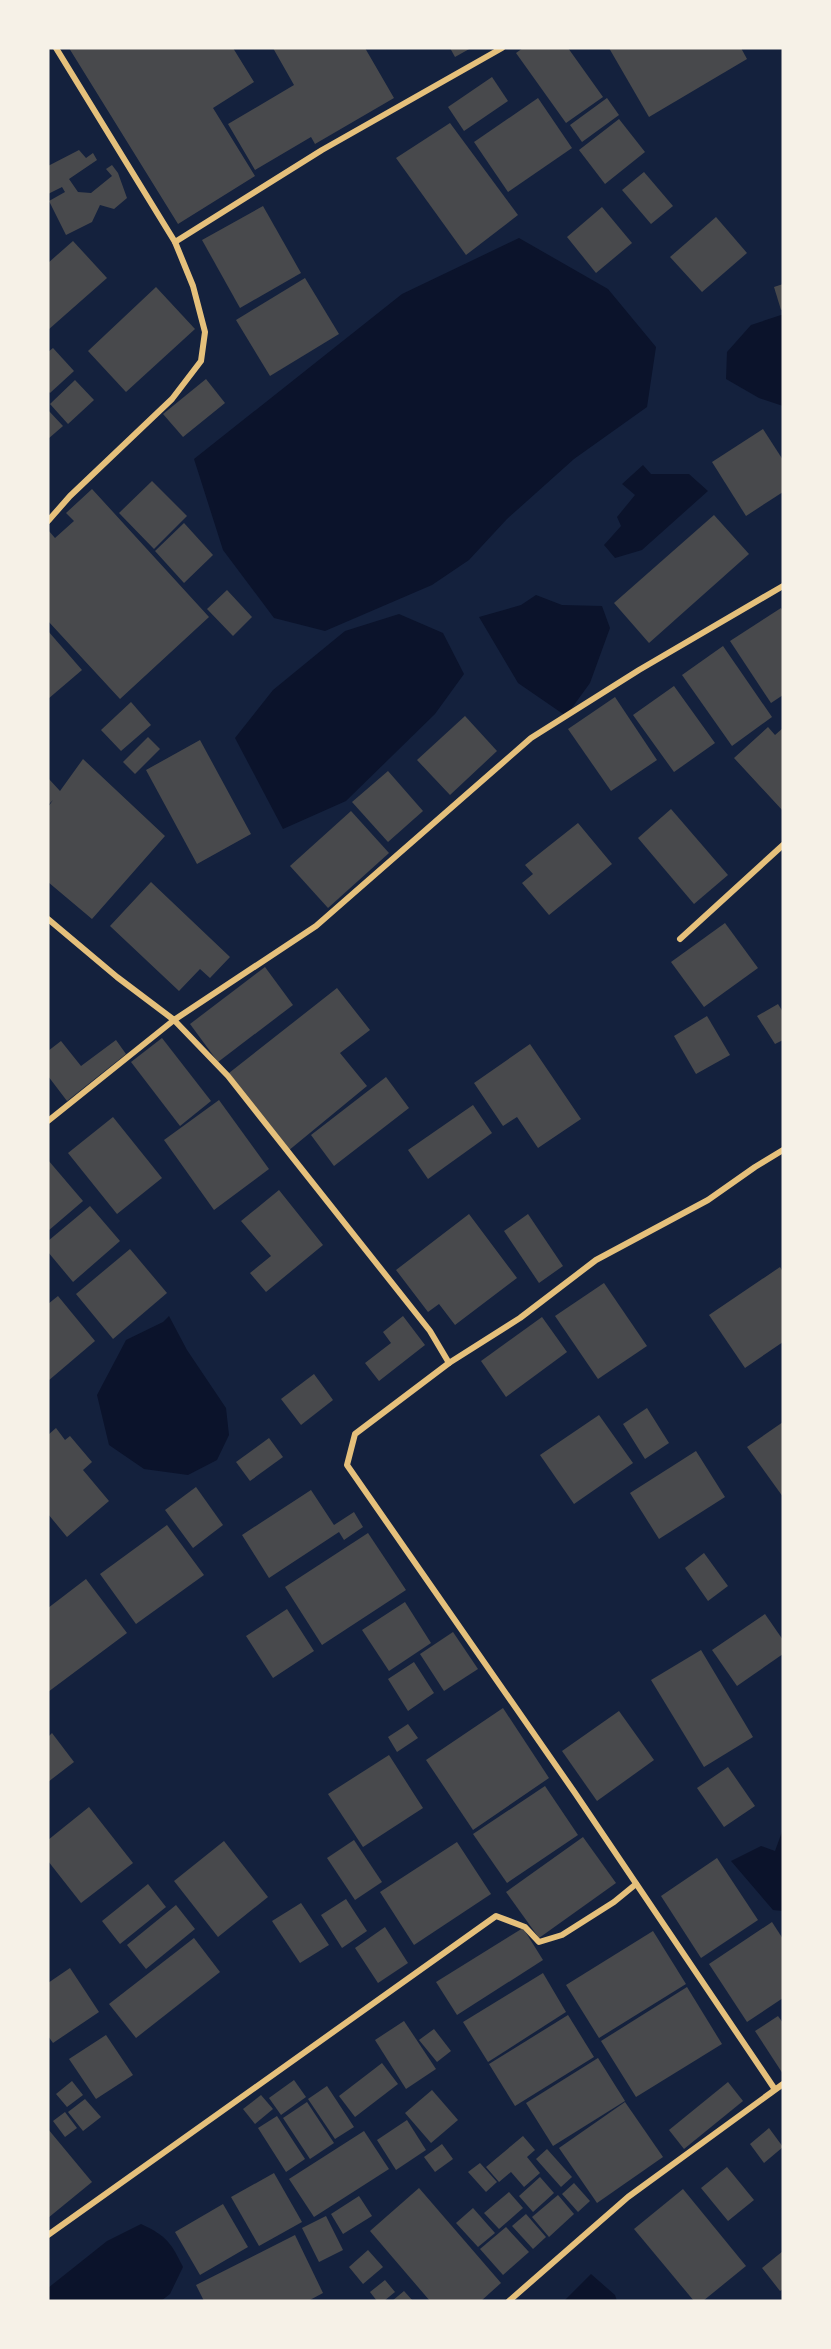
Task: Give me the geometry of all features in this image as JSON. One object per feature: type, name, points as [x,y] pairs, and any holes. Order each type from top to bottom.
[{"type":"street","points":[[48,521],[70,496],[172,399],[201,361],[205,332],[193,286],[175,242],[57,48]]},
{"type":"street","points":[[175,242],[322,150],[501,48]]},
{"type":"street","points":[[48,1121],[174,1020],[316,926],[531,738],[639,670],[783,586]]},
{"type":"street","points":[[680,939],[783,845]]},
{"type":"street","points":[[48,920],[174,1020],[228,1076],[430,1331],[449,1363]]},
{"type":"street","points":[[774,2088],[347,1465],[355,1434],[449,1363],[520,1318],[596,1260],[708,1200],[783,1150]]},
{"type":"street","points":[[48,2235],[496,1916],[525,1927],[539,1942],[562,1935],[614,1902],[636,1884]]},
{"type":"street","points":[[509,2301],[628,2197],[774,2088],[783,2084]]},
{"type":"water","points":[[519,238],[608,289],[656,347],[647,407],[574,459],[507,519],[469,560],[432,585],[325,631],[274,618],[223,550],[194,459],[402,294]]},
{"type":"water","points":[[783,315],[783,406],[759,398],[726,379],[727,352],[751,325]]},
{"type":"water","points":[[643,465],[651,474],[689,474],[708,491],[642,550],[615,558],[604,545],[621,526],[617,517],[635,495],[622,484]]},
{"type":"water","points":[[536,595],[562,605],[602,606],[610,628],[590,683],[566,716],[518,683],[479,617],[521,605]]},
{"type":"water","points":[[399,614],[443,633],[464,674],[435,714],[346,801],[283,829],[235,738],[273,690],[345,631]]},
{"type":"water","points":[[169,1316],[187,1350],[226,1408],[229,1435],[217,1460],[188,1475],[144,1469],[109,1445],[97,1395],[126,1340],[163,1322]]},
{"type":"water","points":[[783,1829],[783,1911],[773,1910],[731,1861],[761,1846],[775,1851]]},
{"type":"water","points":[[141,2224],[157,2232],[167,2241],[183,2267],[170,2294],[161,2301],[48,2301],[48,2288],[107,2241]]},
{"type":"water","points":[[591,2274],[615,2295],[617,2301],[564,2301]]},
{"type":"building","points":[[69,48],[233,48],[254,82],[213,108],[255,176],[178,224]]},
{"type":"building","points":[[273,48],[365,48],[394,98],[315,144],[311,137],[255,170],[228,124],[294,85]]},
{"type":"building","points":[[450,48],[471,48],[455,57]]},
{"type":"building","points":[[523,48],[568,48],[603,97],[566,123],[516,53]]},
{"type":"building","points":[[609,48],[741,48],[747,59],[649,117]]},
{"type":"building","points":[[492,77],[508,101],[464,131],[448,107]]},
{"type":"building","points":[[538,98],[572,148],[508,192],[474,142]]},
{"type":"building","points":[[607,98],[619,115],[582,142],[570,125]]},
{"type":"building","points":[[619,119],[645,152],[605,184],[579,150]]},
{"type":"building","points":[[450,123],[518,215],[466,255],[396,158]]},
{"type":"building","points":[[79,150],[86,158],[93,153],[97,160],[69,179],[78,192],[91,193],[112,176],[106,169],[112,165],[118,173],[127,198],[114,209],[100,205],[92,222],[66,235],[49,201],[65,192],[62,187],[48,194],[48,166]]},
{"type":"building","points":[[644,172],[673,206],[651,224],[622,190]]},
{"type":"building","points":[[263,206],[301,273],[240,308],[202,240]]},
{"type":"building","points":[[602,207],[632,243],[596,273],[567,237]]},
{"type":"building","points":[[716,217],[747,253],[702,292],[670,257]]},
{"type":"building","points":[[73,241],[107,278],[48,330],[48,263]]},
{"type":"building","points":[[305,278],[339,334],[270,376],[236,320]]},
{"type":"building","points":[[783,284],[783,309],[781,310],[774,287]]},
{"type":"building","points":[[156,287],[195,329],[126,392],[88,351]]},
{"type":"building","points":[[53,348],[74,371],[50,393],[48,391],[48,352]]},
{"type":"building","points":[[206,379],[225,403],[183,437],[163,414]]},
{"type":"building","points":[[75,380],[94,400],[68,424],[50,404]]},
{"type":"building","points":[[48,410],[63,426],[48,439]]},
{"type":"building","points":[[763,429],[783,460],[783,492],[746,516],[712,462]]},
{"type":"building","points":[[152,481],[187,516],[154,549],[119,513]]},
{"type":"building","points":[[92,489],[209,617],[120,699],[48,621],[48,530],[55,538],[74,521],[66,513]]},
{"type":"building","points":[[714,515],[749,554],[649,643],[614,603]]},
{"type":"building","points":[[184,523],[213,555],[184,583],[155,551]]},
{"type":"building","points":[[227,590],[252,617],[233,636],[207,609]]},
{"type":"building","points":[[781,608],[783,612],[783,695],[771,703],[730,641]]},
{"type":"building","points":[[48,631],[82,670],[48,699]]},
{"type":"building","points":[[723,646],[772,717],[732,746],[682,675]]},
{"type":"building","points":[[674,686],[715,743],[674,772],[633,715]]},
{"type":"building","points":[[615,697],[657,760],[611,791],[568,729]]},
{"type":"building","points":[[131,702],[151,725],[121,751],[101,730]]},
{"type":"building","points":[[465,716],[497,751],[450,795],[417,760]]},
{"type":"building","points":[[768,727],[775,735],[783,728],[783,811],[734,758]]},
{"type":"building","points":[[148,737],[160,749],[135,774],[123,762]]},
{"type":"building","points":[[200,740],[251,834],[197,864],[146,770]]},
{"type":"building","points":[[83,759],[165,836],[92,919],[48,882],[48,807],[53,800],[48,805],[48,778],[60,791]]},
{"type":"building","points":[[388,771],[423,811],[388,842],[352,802]]},
{"type":"building","points":[[671,809],[728,875],[694,904],[638,838]]},
{"type":"building","points":[[351,811],[389,853],[328,908],[290,866]]},
{"type":"building","points":[[578,823],[612,864],[549,915],[522,883],[533,874],[525,865]]},
{"type":"building","points":[[151,882],[230,957],[210,978],[200,969],[179,991],[110,926]]},
{"type":"building","points":[[725,923],[758,968],[704,1007],[671,962]]},
{"type":"building","points":[[265,967],[293,1005],[218,1062],[190,1024]]},
{"type":"building","points":[[337,988],[370,1030],[340,1053],[367,1086],[288,1151],[229,1073]]},
{"type":"building","points":[[778,1004],[783,1012],[783,1040],[775,1044],[757,1016]]},
{"type":"building","points":[[707,1016],[730,1055],[696,1074],[674,1036]]},
{"type":"building","points":[[162,1038],[211,1101],[180,1126],[131,1062]]},
{"type":"building","points":[[116,1040],[126,1054],[67,1101],[48,1076],[48,1051],[61,1041],[81,1066]]},
{"type":"building","points":[[530,1044],[581,1119],[538,1148],[517,1117],[503,1126],[474,1083]]},
{"type":"building","points":[[386,1077],[409,1108],[334,1166],[311,1135]]},
{"type":"building","points":[[219,1100],[269,1169],[214,1210],[164,1140]]},
{"type":"building","points":[[473,1105],[492,1133],[428,1179],[408,1150]]},
{"type":"building","points":[[113,1117],[162,1178],[117,1214],[68,1153]]},
{"type":"building","points":[[48,1160],[83,1201],[48,1231]]},
{"type":"building","points":[[279,1190],[323,1245],[266,1292],[250,1273],[271,1256],[241,1221]]},
{"type":"building","points":[[90,1206],[120,1241],[73,1282],[48,1252],[48,1241]]},
{"type":"building","points":[[469,1214],[517,1278],[455,1325],[439,1304],[428,1312],[396,1270]]},
{"type":"building","points":[[528,1214],[563,1266],[539,1283],[504,1231]]},
{"type":"building","points":[[130,1249],[167,1293],[113,1339],[76,1294]]},
{"type":"building","points":[[780,1267],[783,1272],[783,1342],[745,1368],[709,1315]]},
{"type":"building","points":[[604,1283],[647,1346],[598,1379],[555,1316]]},
{"type":"building","points":[[58,1296],[95,1341],[48,1381],[48,1304]]},
{"type":"building","points":[[403,1316],[425,1345],[379,1381],[365,1363],[391,1343],[383,1332]]},
{"type":"building","points":[[542,1317],[567,1352],[506,1397],[481,1361]]},
{"type":"building","points":[[314,1374],[333,1400],[301,1425],[281,1399]]},
{"type":"building","points":[[647,1408],[669,1443],[645,1459],[623,1424]]},
{"type":"building","points":[[599,1415],[633,1463],[574,1504],[540,1455]]},
{"type":"building","points":[[783,1422],[783,1497],[747,1447]]},
{"type":"building","points":[[56,1428],[65,1440],[70,1436],[92,1462],[83,1470],[109,1501],[67,1537],[48,1514],[48,1435]]},
{"type":"building","points":[[269,1438],[283,1457],[250,1481],[236,1462]]},
{"type":"building","points":[[696,1451],[725,1497],[659,1539],[630,1493]]},
{"type":"building","points":[[196,1487],[223,1525],[193,1548],[165,1510]]},
{"type":"building","points":[[311,1490],[334,1525],[354,1512],[363,1527],[344,1540],[339,1532],[269,1578],[242,1535]]},
{"type":"building","points":[[167,1525],[204,1575],[136,1624],[100,1574]]},
{"type":"building","points":[[368,1533],[406,1590],[322,1645],[285,1587]]},
{"type":"building","points":[[704,1553],[728,1586],[708,1601],[685,1568]]},
{"type":"building","points":[[86,1579],[127,1633],[48,1692],[48,1608]]},
{"type":"building","points":[[405,1602],[431,1643],[389,1671],[362,1630]]},
{"type":"building","points":[[287,1609],[314,1651],[273,1678],[246,1636]]},
{"type":"building","points":[[765,1614],[783,1640],[783,1654],[737,1686],[712,1650]]},
{"type":"building","points":[[453,1632],[478,1669],[444,1691],[420,1654]]},
{"type":"building","points":[[701,1650],[753,1737],[704,1767],[651,1680]]},
{"type":"building","points":[[414,1662],[434,1693],[408,1711],[388,1679]]},
{"type":"building","points":[[503,1708],[549,1778],[473,1830],[426,1760]]},
{"type":"building","points":[[619,1711],[654,1760],[597,1801],[562,1751]]},
{"type":"building","points":[[408,1724],[418,1738],[397,1752],[388,1737]]},
{"type":"building","points":[[52,1733],[74,1762],[48,1782],[48,1737]]},
{"type":"building","points":[[389,1755],[423,1808],[363,1847],[328,1794]]},
{"type":"building","points":[[728,1767],[755,1806],[724,1827],[697,1788]]},
{"type":"building","points":[[545,1786],[578,1835],[507,1883],[473,1834]]},
{"type":"building","points":[[89,1807],[133,1863],[81,1903],[48,1861],[48,1840]]},
{"type":"building","points":[[583,1837],[616,1883],[539,1938],[506,1892]]},
{"type":"building","points":[[354,1840],[382,1882],[355,1900],[327,1858]]},
{"type":"building","points":[[224,1841],[268,1897],[218,1937],[174,1881]]},
{"type":"building","points":[[457,1842],[491,1894],[414,1945],[380,1892]]},
{"type":"building","points":[[717,1858],[758,1920],[701,1958],[661,1896]]},
{"type":"building","points":[[148,1884],[166,1907],[120,1944],[102,1921]]},
{"type":"building","points":[[346,1899],[367,1931],[342,1948],[321,1915]]},
{"type":"building","points":[[301,1903],[329,1945],[300,1963],[272,1921]]},
{"type":"building","points":[[176,1905],[195,1929],[146,1969],[127,1945]]},
{"type":"building","points":[[772,1922],[783,1939],[783,1998],[747,2022],[709,1964]]},
{"type":"building","points":[[385,1927],[408,1963],[378,1983],[355,1948]]},
{"type":"building","points":[[523,1928],[543,1960],[457,2015],[436,1982]]},
{"type":"building","points":[[653,1931],[686,1984],[599,2038],[566,1985]]},
{"type":"building","points":[[194,1938],[220,1972],[136,2038],[109,2004]]},
{"type":"building","points":[[70,1968],[99,2012],[53,2043],[48,2036],[48,1983]]},
{"type":"building","points":[[543,1973],[566,2012],[488,2062],[463,2022]]},
{"type":"building","points":[[687,1987],[722,2044],[636,2097],[601,2041]]},
{"type":"building","points":[[568,2015],[594,2057],[515,2106],[489,2064]]},
{"type":"building","points":[[778,2016],[783,2023],[783,2074],[755,2031]]},
{"type":"building","points":[[404,2021],[436,2069],[406,2089],[375,2040]]},
{"type":"building","points":[[434,2029],[451,2051],[437,2062],[419,2040]]},
{"type":"building","points":[[106,2035],[133,2075],[96,2099],[69,2059]]},
{"type":"building","points":[[598,2058],[625,2101],[553,2146],[526,2103]]},
{"type":"building","points":[[382,2063],[398,2084],[355,2117],[339,2096]]},
{"type":"building","points":[[294,2080],[306,2097],[281,2115],[269,2098]]},
{"type":"building","points":[[72,2081],[83,2095],[67,2107],[56,2094]]},
{"type":"building","points":[[728,2082],[743,2101],[684,2149],[669,2130]]},
{"type":"building","points":[[327,2086],[354,2127],[335,2139],[308,2099]]},
{"type":"building","points":[[432,2090],[458,2120],[431,2143],[405,2113]]},
{"type":"building","points":[[261,2095],[273,2109],[255,2124],[243,2109]]},
{"type":"building","points":[[85,2099],[101,2117],[83,2131],[68,2112]]},
{"type":"building","points":[[307,2102],[334,2143],[310,2159],[283,2118]]},
{"type":"building","points":[[625,2102],[663,2157],[597,2203],[559,2148]]},
{"type":"building","points":[[65,2112],[77,2128],[65,2137],[53,2121]]},
{"type":"building","points":[[277,2116],[305,2159],[286,2172],[258,2128]]},
{"type":"building","points":[[407,2120],[426,2150],[396,2170],[377,2140]]},
{"type":"building","points":[[769,2128],[783,2147],[764,2163],[750,2144]]},
{"type":"building","points":[[48,2129],[92,2182],[48,2218]]},
{"type":"building","points":[[364,2131],[389,2169],[314,2217],[289,2179]]},
{"type":"building","points":[[523,2136],[535,2150],[527,2157],[540,2173],[524,2187],[511,2172],[499,2182],[486,2167]]},
{"type":"building","points":[[442,2144],[453,2159],[435,2172],[424,2157]]},
{"type":"building","points":[[547,2149],[572,2177],[561,2187],[536,2159]]},
{"type":"building","points":[[480,2163],[497,2182],[486,2192],[468,2172]]},
{"type":"building","points":[[727,2167],[754,2200],[728,2221],[701,2188]]},
{"type":"building","points":[[274,2173],[302,2222],[259,2246],[231,2197]]},
{"type":"building","points":[[540,2177],[554,2193],[533,2212],[519,2196]]},
{"type":"building","points":[[574,2183],[590,2201],[578,2212],[562,2194]]},
{"type":"building","points":[[419,2188],[501,2283],[481,2301],[430,2301],[370,2231]]},
{"type":"building","points":[[683,2189],[746,2266],[703,2301],[694,2301],[634,2229]]},
{"type":"building","points":[[509,2192],[523,2208],[499,2229],[484,2213]]},
{"type":"building","points":[[558,2195],[574,2214],[549,2237],[532,2217]]},
{"type":"building","points":[[359,2196],[372,2216],[343,2234],[331,2214]]},
{"type":"building","points":[[223,2204],[248,2247],[200,2275],[175,2232]]},
{"type":"building","points":[[473,2208],[495,2233],[478,2247],[456,2223]]},
{"type":"building","points":[[526,2214],[546,2237],[533,2249],[512,2226]]},
{"type":"building","points":[[326,2216],[343,2250],[319,2262],[302,2228]]},
{"type":"building","points":[[506,2227],[529,2252],[503,2275],[480,2249]]},
{"type":"building","points":[[295,2235],[323,2293],[308,2301],[204,2301],[196,2285]]},
{"type":"building","points":[[368,2250],[383,2267],[363,2284],[349,2267]]},
{"type":"building","points":[[783,2251],[783,2289],[780,2291],[762,2268]]},
{"type":"building","points":[[385,2280],[395,2292],[384,2301],[377,2301],[370,2292]]},
{"type":"building","points":[[404,2291],[413,2301],[392,2301]]}]
